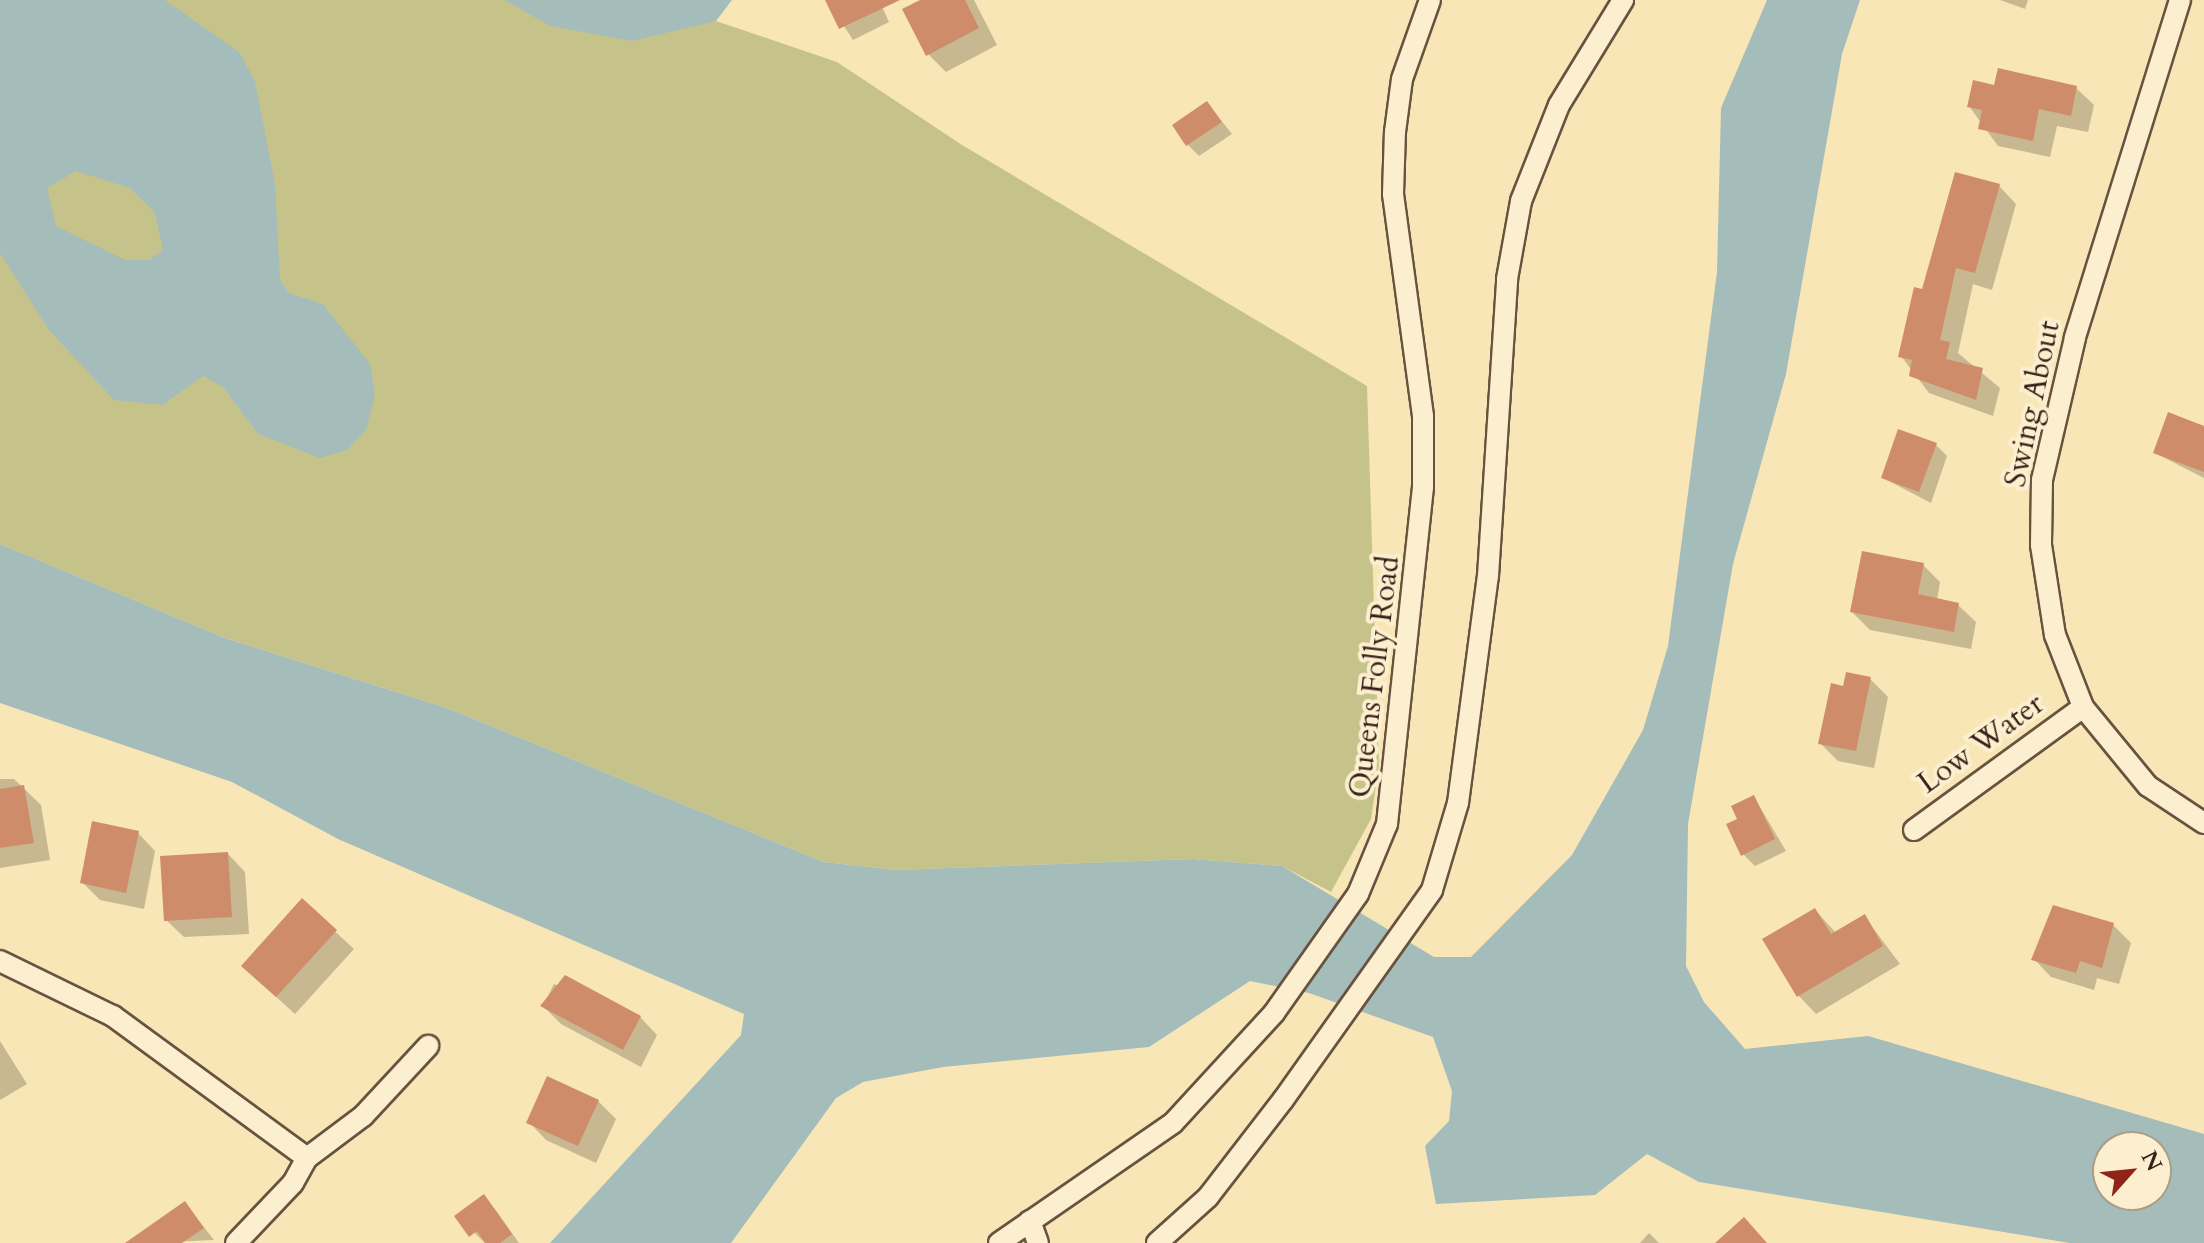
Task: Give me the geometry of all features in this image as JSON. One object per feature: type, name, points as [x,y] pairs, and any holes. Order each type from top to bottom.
[{"type":"street","name":"Queens Folly Road","points":[[999,1243],[1173,1123],[1274,1013],[1358,894],[1390,810],[1419,570],[1423,416],[1393,194],[1402,79],[1430,0]]},
{"type":"street","points":[[1157,1243],[1208,1197],[1342,1018],[1432,890],[1458,803],[1488,576],[1507,279],[1521,201],[1559,105],[1623,0]]},
{"type":"street","name":"Swing About","points":[[2180,0],[2075,338],[2042,480],[2044,579],[2058,646],[2083,707],[2148,786],[2204,823]]},
{"type":"street","name":"Low Water","points":[[1914,830],[2083,707]]},
{"type":"street","points":[[0,961],[113,1016],[307,1158]]},
{"type":"street","points":[[236,1243],[293,1183],[307,1158],[363,1116],[428,1046]]},
{"type":"street","points":[[1030,1221],[1038,1243]]},
{"type":"shaded area","points":[[0,0],[637,0],[716,21],[837,62],[962,145],[1367,386],[1379,765],[1371,819],[1331,892],[1282,866],[1193,859],[896,870],[824,862],[447,708],[225,638],[0,544]]},
{"type":"water","points":[[0,0],[165,0],[239,52],[255,81],[275,185],[280,280],[289,293],[323,304],[370,364],[375,395],[366,430],[347,450],[320,458],[258,434],[223,387],[203,376],[162,405],[114,400],[49,330],[0,253]],"holes":[[[76,171],[130,188],[155,213],[163,250],[149,260],[125,260],[56,226],[47,188]]]},
{"type":"water","points":[[505,0],[732,0],[716,21],[632,41],[550,26]]},
{"type":"water","points":[[1767,0],[1860,0],[1842,54],[1786,374],[1733,564],[1688,824],[1686,966],[1704,1002],[1745,1049],[1868,1036],[2204,1134],[2204,1243],[2070,1243],[1699,1182],[1647,1154],[1595,1195],[1436,1204],[1425,1146],[1449,1121],[1452,1091],[1433,1037],[1309,993],[1250,981],[1149,1047],[943,1067],[863,1082],[836,1098],[731,1243],[550,1243],[741,1035],[744,1014],[338,839],[232,782],[0,703],[0,544],[225,638],[447,708],[824,862],[896,870],[1193,859],[1282,866],[1434,957],[1471,957],[1572,855],[1643,730],[1668,646],[1717,272],[1721,108]]},
{"type":"building","points":[[825,0],[900,0],[839,29]]},
{"type":"building","points":[[920,0],[965,0],[979,28],[926,56],[902,9]]},
{"type":"building","points":[[1998,68],[2077,86],[2071,116],[2039,109],[2033,141],[1978,129],[1982,110],[1967,107],[1973,80],[1994,85]]},
{"type":"building","points":[[1207,101],[1222,122],[1186,146],[1172,125]]},
{"type":"building","points":[[1955,172],[2000,184],[1975,273],[1956,268],[1940,340],[1950,342],[1946,359],[1983,368],[1976,400],[1909,376],[1912,360],[1898,357],[1914,287],[1922,289]]},
{"type":"building","points":[[2168,412],[2204,426],[2204,472],[2153,453]]},
{"type":"building","points":[[1898,429],[1937,443],[1919,492],[1881,478]]},
{"type":"building","points":[[1862,551],[1924,563],[1918,594],[1959,603],[1954,632],[1850,612]]},
{"type":"building","points":[[1846,672],[1871,677],[1856,751],[1818,744],[1831,683],[1843,686]]},
{"type":"building","points":[[24,785],[34,843],[0,848],[0,789]]},
{"type":"building","points":[[1754,795],[1775,839],[1741,856],[1726,824],[1737,819],[1731,806]]},
{"type":"building","points":[[92,821],[139,831],[126,893],[80,883]]},
{"type":"building","points":[[228,852],[232,917],[164,921],[160,856]]},
{"type":"building","points":[[302,898],[337,930],[276,997],[241,966]]},
{"type":"building","points":[[2053,905],[2114,923],[2102,968],[2080,961],[2076,973],[2031,960]]},
{"type":"building","points":[[1815,908],[1831,934],[1865,914],[1883,946],[1797,997],[1762,939]]},
{"type":"building","points":[[565,975],[641,1016],[623,1050],[540,1006]]},
{"type":"building","points":[[547,1076],[599,1100],[578,1146],[526,1123]]},
{"type":"building","points":[[484,1194],[512,1234],[500,1243],[485,1243],[477,1231],[469,1237],[454,1216]]},
{"type":"building","points":[[185,1201],[204,1228],[182,1243],[125,1243]]},
{"type":"building","points":[[1744,1217],[1767,1243],[1715,1243]]}]
